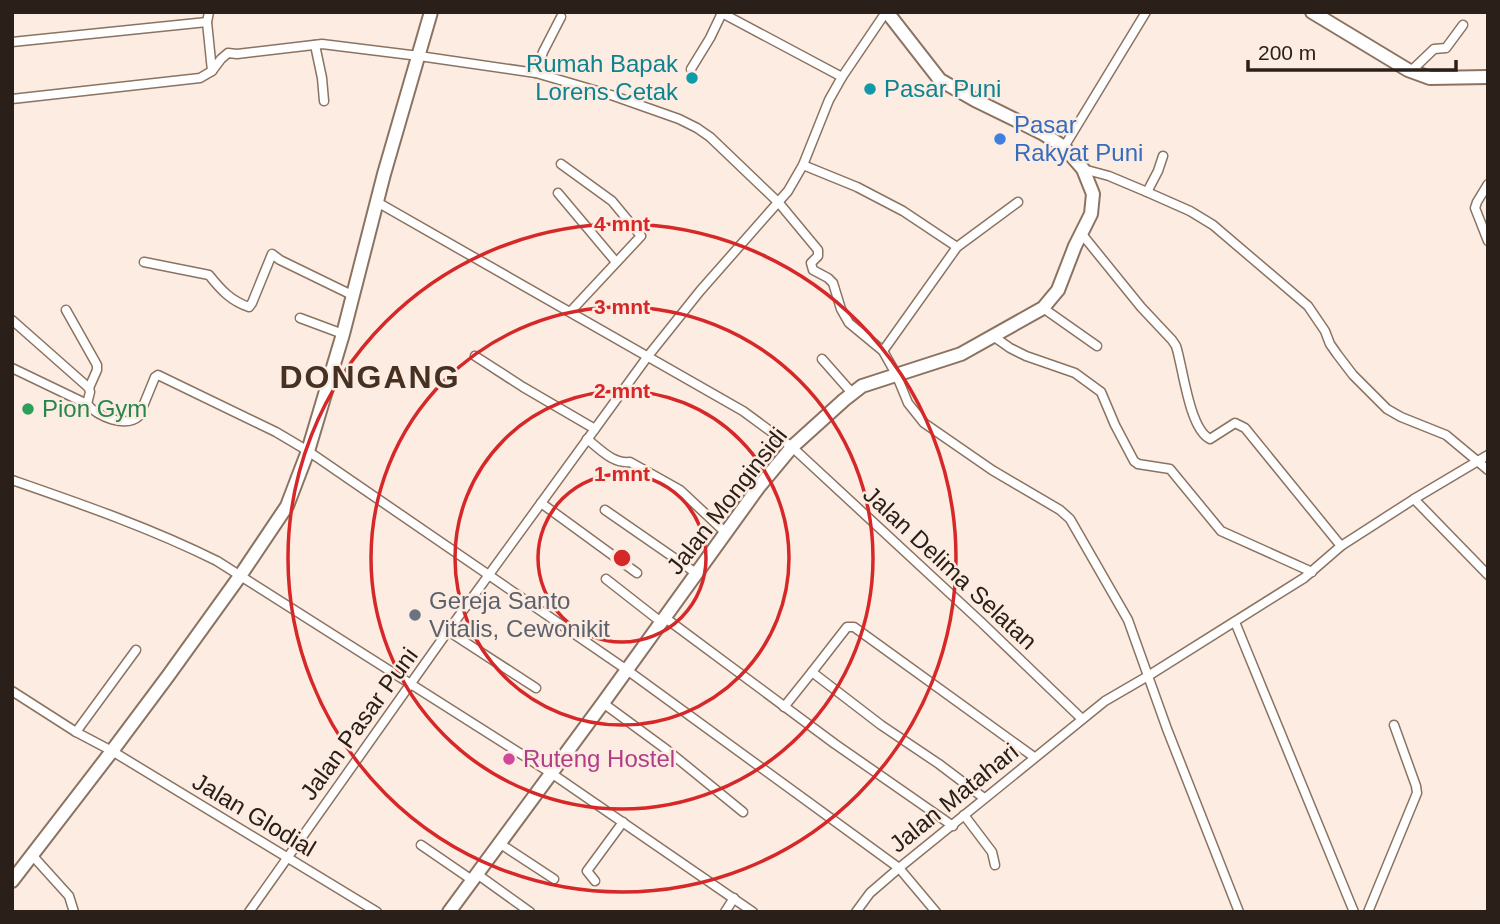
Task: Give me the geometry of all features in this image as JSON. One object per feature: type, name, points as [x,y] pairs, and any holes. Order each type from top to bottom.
[{"type":"street","points":[[12,881],[112,751],[284,513],[308,451],[343,334],[431,12]]},
{"type":"street","name":"Jalan Pasar Puni","points":[[249,912],[648,356],[740,244],[788,191],[803,165],[829,100],[842,76],[887,12]]},
{"type":"street","name":"Jalan Monginsidi","points":[[449,912],[758,488],[792,447],[852,393],[870,383],[961,354],[1043,308],[1058,289],[1074,246],[1091,214],[1093,194],[1083,169],[1064,147],[1042,133],[940,80],[887,12]]},
{"type":"street","points":[[1064,147],[1146,12]]},
{"type":"street","points":[[1312,12],[1411,71],[1430,78],[1488,77]]},
{"type":"street","points":[[691,69],[710,38],[721,13],[842,76]]},
{"type":"street","points":[[12,42],[208,17],[212,71]]},
{"type":"street","points":[[536,73],[543,52],[561,18]]},
{"type":"street","points":[[1411,71],[1434,50],[1447,47],[1464,26]]},
{"type":"street","points":[[314,45],[324,101]]},
{"type":"street","points":[[12,99],[194,80],[212,71],[228,53],[314,45],[419,56],[536,73],[611,95],[697,128],[710,137],[779,203],[818,250],[818,256],[811,263],[813,270],[833,283],[841,309],[849,323],[883,351],[908,403],[924,424],[1070,519],[1128,620],[1167,729],[1239,912]]},
{"type":"street","points":[[1147,192],[1163,156]]},
{"type":"street","points":[[561,164],[612,201],[640,235],[570,311]]},
{"type":"street","points":[[803,165],[857,187],[903,211],[957,247]]},
{"type":"street","points":[[1083,169],[1104,174],[1147,192],[1190,211],[1213,225],[1308,306],[1337,355],[1387,409],[1447,435],[1488,470]]},
{"type":"street","points":[[1488,184],[1475,208],[1488,241]]},
{"type":"street","points":[[558,193],[616,262]]},
{"type":"street","name":"Jalan Delima Selatan","points":[[377,202],[743,411],[792,447],[1082,719]]},
{"type":"street","points":[[883,351],[957,247],[1018,202]]},
{"type":"street","points":[[1081,233],[1176,346],[1192,410],[1204,436],[1209,439],[1235,423],[1245,428],[1341,546]]},
{"type":"street","points":[[144,262],[209,275],[220,290],[236,302],[249,307],[272,254],[354,296]]},
{"type":"street","points":[[1043,308],[1097,346]]},
{"type":"street","points":[[66,310],[97,365],[89,388],[88,404]]},
{"type":"street","points":[[300,318],[343,334]]},
{"type":"street","points":[[12,320],[89,388]]},
{"type":"street","points":[[993,336],[1026,356],[1076,373],[1101,391],[1133,461],[1170,469],[1221,531],[1312,572]]},
{"type":"street","points":[[475,356],[594,429]]},
{"type":"street","points":[[822,359],[852,393]]},
{"type":"street","points":[[12,368],[88,404],[97,413],[120,421],[134,421],[139,416],[158,375],[276,432],[308,451],[626,670],[899,868],[936,912]]},
{"type":"street","points":[[587,439],[614,460],[621,463],[630,462],[669,482],[726,533]]},
{"type":"street","name":"Jalan Matahari","points":[[856,912],[870,893],[899,868],[1105,701],[1236,622],[1312,572],[1341,546],[1488,455]]},
{"type":"street","points":[[12,480],[187,546],[217,561],[551,773],[754,912]]},
{"type":"street","points":[[1413,499],[1488,575]]},
{"type":"street","points":[[541,503],[637,573]]},
{"type":"street","points":[[606,510],[696,573]]},
{"type":"street","points":[[606,579],[953,826]]},
{"type":"street","points":[[1236,622],[1354,912]]},
{"type":"street","points":[[784,707],[847,627],[852,626],[1034,757]]},
{"type":"street","points":[[449,631],[536,688]]},
{"type":"street","points":[[76,732],[136,650]]},
{"type":"street","points":[[812,672],[984,798]]},
{"type":"street","name":"Jalan Glodial","points":[[12,691],[377,912]]},
{"type":"street","points":[[603,703],[664,747],[743,812]]},
{"type":"street","points":[[1368,912],[1417,793],[1394,724]]},
{"type":"street","points":[[964,815],[992,852],[995,865]]},
{"type":"street","points":[[595,881],[587,871],[623,822]]},
{"type":"street","points":[[499,843],[554,879]]},
{"type":"street","points":[[421,845],[530,912]]},
{"type":"street","points":[[32,855],[69,897],[74,912]]},
{"type":"street","points":[[725,912],[734,898]]},
{"type":"place","name":"Rumah Bapak Lorens Cetak","points":[[692,78]]},
{"type":"place","name":"Pasar Puni","points":[[870,89]]},
{"type":"place","name":"Pasar Rakyat Puni","points":[[1000,139]]},
{"type":"place","name":"Pion Gym","points":[[28,409]]},
{"type":"place","name":"Gereja Santo Vitalis, Cewonikit","points":[[415,615]]},
{"type":"place","name":"Ruteng Hostel","points":[[509,759]]},
{"type":"district","name":"DONGANG","points":[[370,377]]}]
